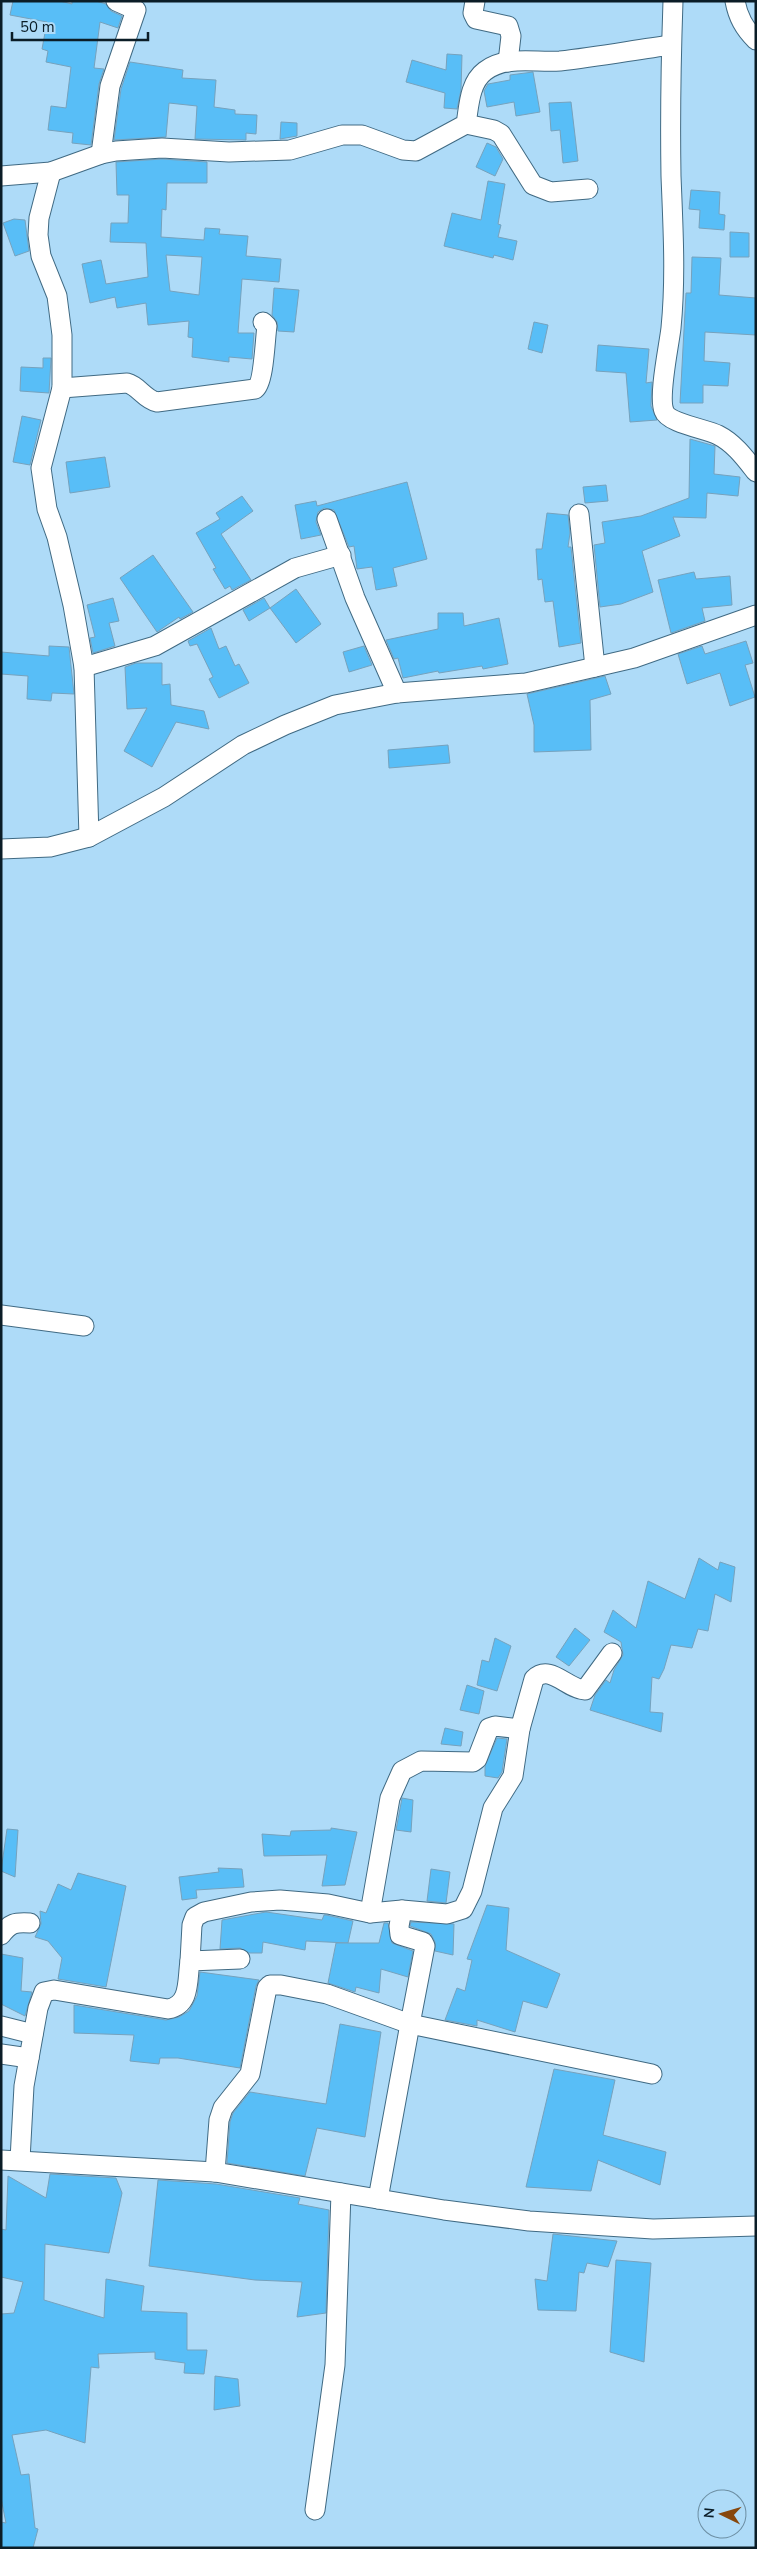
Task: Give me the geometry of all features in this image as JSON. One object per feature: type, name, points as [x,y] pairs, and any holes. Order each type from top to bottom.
[{"type":"street","points":[[102,154],[110,86],[139,5],[116,1]]},
{"type":"street","points":[[475,1],[473,14],[476,19],[504,24],[510,30],[508,62]]},
{"type":"street","points":[[673,1],[671,175],[675,260],[671,327],[662,394],[663,410],[667,416],[674,420],[719,436],[737,448],[756,472]]},
{"type":"street","points":[[735,1],[737,13],[745,29],[756,40]]},
{"type":"street","points":[[466,124],[470,96],[475,84],[484,72],[508,62],[560,61],[671,45]]},
{"type":"street","points":[[1,176],[51,172],[102,154],[162,148],[229,152],[290,150],[342,135],[362,135],[403,150],[416,151],[466,124],[494,130],[501,134],[532,185],[551,192],[588,189]]},
{"type":"street","points":[[51,172],[39,218],[38,235],[41,256],[57,296],[62,335],[62,388],[41,468],[47,509],[57,537],[74,605],[84,667],[89,837]]},
{"type":"street","points":[[62,388],[127,383],[132,384],[149,400],[157,402],[255,389],[260,382],[263,363],[267,326],[263,322]]},
{"type":"street","points":[[579,514],[594,667]]},
{"type":"street","points":[[327,519],[355,598],[397,693]]},
{"type":"street","points":[[84,667],[155,646],[295,568],[341,555]]},
{"type":"street","points":[[1,849],[50,847],[89,837],[164,797],[243,745],[285,725],[335,705],[397,693],[526,683],[634,658],[756,615]]},
{"type":"street","points":[[1,1315],[84,1326]]},
{"type":"street","points":[[20,2160],[24,2086],[42,1994],[48,1991],[168,2009],[177,2007],[185,1998],[193,1920],[204,1912],[251,1902],[280,1900],[328,1904],[370,1913],[402,1910],[456,1913],[467,1904],[493,1808],[513,1776],[526,1701],[534,1679],[538,1674],[548,1673],[577,1689],[585,1690],[612,1653]]},
{"type":"street","points":[[370,1913],[390,1798],[402,1771],[421,1760],[474,1762],[477,1759],[485,1734],[491,1727],[520,1729]]},
{"type":"street","points":[[378,2199],[425,1946],[423,1942],[400,1935],[399,1926],[402,1910]]},
{"type":"street","points":[[1,1935],[14,1922],[30,1923]]},
{"type":"street","points":[[190,1961],[240,1959]]},
{"type":"street","points":[[215,2172],[219,2120],[223,2108],[250,2074],[256,2033],[267,1988],[270,1985],[281,1985],[327,1994],[410,2024],[652,2074]]},
{"type":"street","points":[[1,2026],[33,2034]]},
{"type":"street","points":[[1,2054],[29,2058]]},
{"type":"street","points":[[1,2160],[215,2172],[378,2199],[529,2221],[652,2229],[756,2226]]},
{"type":"street","points":[[315,2510],[335,2365],[342,2193]]},
{"type":"building","points":[[13,1],[60,1],[72,4],[72,1],[96,1],[106,4],[111,11],[122,16],[118,28],[100,22],[94,68],[104,69],[99,84],[91,145],[72,143],[73,133],[48,130],[51,106],[66,108],[71,67],[46,62],[48,51],[42,49],[47,22],[10,15]]},
{"type":"building","points":[[447,54],[462,55],[461,90],[457,109],[444,108],[445,93],[406,82],[412,60],[446,70]]},
{"type":"building","points":[[130,62],[183,70],[182,78],[216,80],[214,107],[235,110],[235,114],[257,115],[256,134],[246,133],[246,140],[195,139],[197,106],[169,103],[166,137],[114,140],[121,89]]},
{"type":"building","points":[[533,72],[540,112],[516,116],[514,102],[487,107],[484,91],[488,84],[510,80],[510,75]]},
{"type":"building","points":[[571,102],[578,161],[563,163],[560,130],[551,131],[549,103]]},
{"type":"building","points":[[281,122],[297,123],[297,136],[280,139]]},
{"type":"building","points":[[487,143],[496,147],[503,159],[495,176],[476,167]]},
{"type":"building","points":[[162,159],[207,162],[207,183],[167,183],[166,210],[162,209],[161,237],[204,240],[205,228],[220,229],[219,234],[248,236],[246,256],[281,259],[279,282],[242,279],[238,333],[254,333],[252,359],[229,357],[229,362],[192,357],[193,338],[188,337],[189,321],[148,325],[146,303],[117,308],[115,297],[90,303],[82,264],[101,260],[106,284],[148,277],[146,243],[110,242],[111,223],[128,223],[129,195],[117,195],[116,162]],"holes":[[[166,255],[202,257],[199,295],[170,291]]]},
{"type":"building","points":[[488,181],[505,184],[498,224],[501,225],[498,237],[517,241],[513,260],[494,255],[493,258],[444,246],[452,213],[481,220]]},
{"type":"building","points":[[691,190],[720,192],[719,214],[725,215],[724,230],[699,228],[700,210],[689,209]]},
{"type":"building","points":[[14,219],[25,220],[29,251],[15,256],[3,223]]},
{"type":"building","points":[[730,232],[749,233],[749,257],[730,257]]},
{"type":"building","points":[[692,257],[721,258],[719,295],[756,298],[756,335],[705,332],[704,361],[730,363],[728,386],[703,385],[703,403],[680,403],[686,293],[691,293]]},
{"type":"building","points":[[274,288],[299,290],[294,332],[278,331],[277,322],[272,315]]},
{"type":"building","points":[[534,322],[548,325],[542,353],[528,349]]},
{"type":"building","points":[[598,345],[649,349],[646,383],[652,382],[651,406],[657,420],[630,422],[626,373],[596,371]]},
{"type":"building","points":[[43,358],[51,358],[49,393],[20,391],[21,367],[43,368]]},
{"type":"building","points":[[22,416],[41,420],[30,465],[13,462]]},
{"type":"building","points":[[690,439],[715,446],[714,474],[740,477],[738,496],[707,493],[706,518],[673,517],[680,536],[642,551],[653,592],[621,604],[600,607],[594,545],[605,543],[602,522],[641,516],[689,498]]},
{"type":"building","points":[[105,457],[110,487],[70,493],[66,462]]},
{"type":"building","points":[[407,482],[427,559],[393,568],[397,586],[376,590],[372,567],[357,569],[354,546],[349,547],[334,510],[324,508],[318,512],[316,522],[321,535],[301,539],[295,505],[316,501],[317,506]]},
{"type":"building","points":[[606,485],[608,501],[585,503],[583,487]]},
{"type":"building","points":[[242,496],[253,511],[221,534],[251,580],[232,590],[230,586],[225,589],[213,569],[216,568],[196,533],[220,519],[216,513]]},
{"type":"building","points":[[547,513],[568,515],[570,533],[568,547],[571,547],[581,643],[559,647],[553,601],[545,602],[542,579],[538,580],[536,549],[542,549]]},
{"type":"building","points":[[153,555],[193,612],[180,619],[179,617],[157,632],[120,578]]},
{"type":"building","points":[[694,572],[696,579],[730,576],[732,605],[702,608],[705,621],[671,633],[658,580]]},
{"type":"building","points":[[296,589],[321,624],[296,643],[270,608]]},
{"type":"building","points":[[113,598],[119,621],[109,623],[115,646],[93,653],[90,638],[95,637],[87,605]]},
{"type":"building","points":[[264,598],[270,608],[249,621],[243,610]]},
{"type":"building","points":[[438,613],[463,613],[464,626],[499,618],[508,664],[483,669],[482,666],[439,673],[438,671],[403,678],[398,658],[394,659],[386,640],[438,629]]},
{"type":"building","points":[[211,628],[219,649],[226,646],[235,666],[239,664],[249,683],[219,698],[209,679],[213,677],[197,644],[190,646],[188,641]]},
{"type":"building","points":[[746,641],[753,663],[745,665],[755,697],[730,706],[720,673],[687,684],[678,654],[702,646],[705,654]]},
{"type":"building","points":[[49,646],[69,647],[74,694],[52,693],[51,701],[27,699],[28,676],[1,674],[1,652],[49,656]]},
{"type":"building","points":[[364,646],[372,665],[349,672],[343,652]]},
{"type":"building","points":[[136,663],[162,663],[162,685],[170,684],[171,705],[204,711],[209,729],[176,722],[152,767],[124,751],[147,708],[127,709],[125,667]]},
{"type":"building","points":[[605,676],[611,694],[590,700],[591,750],[534,752],[534,725],[527,694]]},
{"type":"building","points":[[448,745],[450,763],[389,768],[388,750]]},
{"type":"building","points":[[699,1558],[718,1570],[720,1562],[735,1567],[731,1602],[715,1594],[708,1631],[698,1629],[692,1648],[671,1645],[659,1679],[652,1677],[650,1712],[663,1713],[661,1732],[590,1710],[595,1695],[606,1680],[610,1683],[614,1670],[623,1655],[621,1642],[604,1632],[613,1610],[636,1628],[648,1581],[685,1599]]},
{"type":"building","points":[[575,1628],[590,1640],[569,1666],[556,1657]]},
{"type":"building","points":[[495,1638],[511,1646],[497,1691],[477,1685],[482,1660],[489,1662]]},
{"type":"building","points":[[467,1685],[484,1691],[479,1714],[460,1710]]},
{"type":"building","points":[[445,1728],[463,1732],[461,1746],[441,1744]]},
{"type":"building","points":[[497,1738],[507,1739],[502,1772],[498,1778],[485,1776],[485,1766]]},
{"type":"building","points":[[402,1798],[413,1800],[411,1832],[396,1830]]},
{"type":"building","points":[[331,1828],[357,1832],[345,1885],[322,1886],[327,1855],[264,1856],[262,1834],[290,1836],[291,1831],[331,1830]]},
{"type":"building","points":[[7,1829],[18,1830],[15,1877],[1,1871]]},
{"type":"building","points":[[218,1868],[242,1869],[244,1887],[196,1890],[197,1898],[182,1900],[179,1877],[219,1872]]},
{"type":"building","points":[[431,1869],[450,1872],[446,1903],[427,1901]]},
{"type":"building","points":[[78,1873],[126,1886],[106,1987],[58,1979],[62,1958],[48,1941],[35,1937],[41,1924],[40,1911],[46,1913],[58,1884],[71,1890]]},
{"type":"building","points":[[487,1905],[509,1908],[506,1950],[560,1974],[547,2008],[523,2001],[515,2032],[477,2020],[477,2026],[445,2020],[457,1988],[465,1991],[472,1960],[467,1959]]},
{"type":"building","points":[[266,1912],[322,1920],[324,1915],[326,1915],[353,1921],[348,1943],[306,1941],[305,1950],[263,1942],[262,1953],[249,1953],[240,1948],[220,1949],[222,1920]]},
{"type":"building","points":[[411,1922],[454,1924],[453,1955],[435,1951],[435,1942],[431,1934],[410,1926]]},
{"type":"building","points":[[384,1923],[388,1923],[392,1943],[413,1951],[408,1977],[381,1969],[379,1993],[356,1987],[355,1992],[328,1983],[336,1943],[379,1943]]},
{"type":"building","points":[[1,1954],[23,1958],[21,1991],[32,1992],[25,2016],[1,2004]]},
{"type":"building","points":[[200,1972],[259,1980],[256,1986],[240,2068],[178,2058],[160,2058],[159,2064],[130,2061],[134,2035],[74,2033],[74,2005],[166,2020],[179,2017],[189,2011],[197,1996]]},
{"type":"building","points":[[340,2024],[381,2032],[365,2137],[317,2128],[305,2176],[227,2163],[230,2122],[233,2113],[250,2092],[326,2104]]},
{"type":"building","points":[[554,2069],[615,2080],[603,2135],[666,2152],[660,2185],[598,2160],[591,2191],[526,2187]]},
{"type":"building","points":[[50,2174],[116,2178],[122,2193],[109,2253],[45,2244],[44,2300],[104,2318],[106,2279],[144,2286],[141,2311],[187,2313],[187,2350],[207,2350],[204,2374],[184,2373],[185,2363],[155,2359],[155,2352],[98,2354],[99,2368],[91,2367],[85,2443],[46,2430],[12,2435],[21,2475],[29,2474],[35,2528],[38,2529],[33,2548],[1,2548],[1,2522],[6,2523],[1,2498],[1,2314],[14,2313],[23,2282],[1,2277],[1,2229],[6,2230],[8,2176],[46,2198]]},
{"type":"building","points":[[158,2180],[216,2184],[300,2198],[298,2204],[329,2210],[326,2313],[297,2317],[302,2282],[255,2280],[149,2266]]},
{"type":"building","points":[[553,2234],[617,2241],[608,2267],[587,2263],[584,2273],[579,2272],[576,2311],[538,2310],[535,2279],[547,2281]]},
{"type":"building","points":[[616,2260],[651,2263],[644,2362],[610,2352]]},
{"type":"building","points":[[215,2376],[238,2379],[240,2406],[214,2410]]}]
